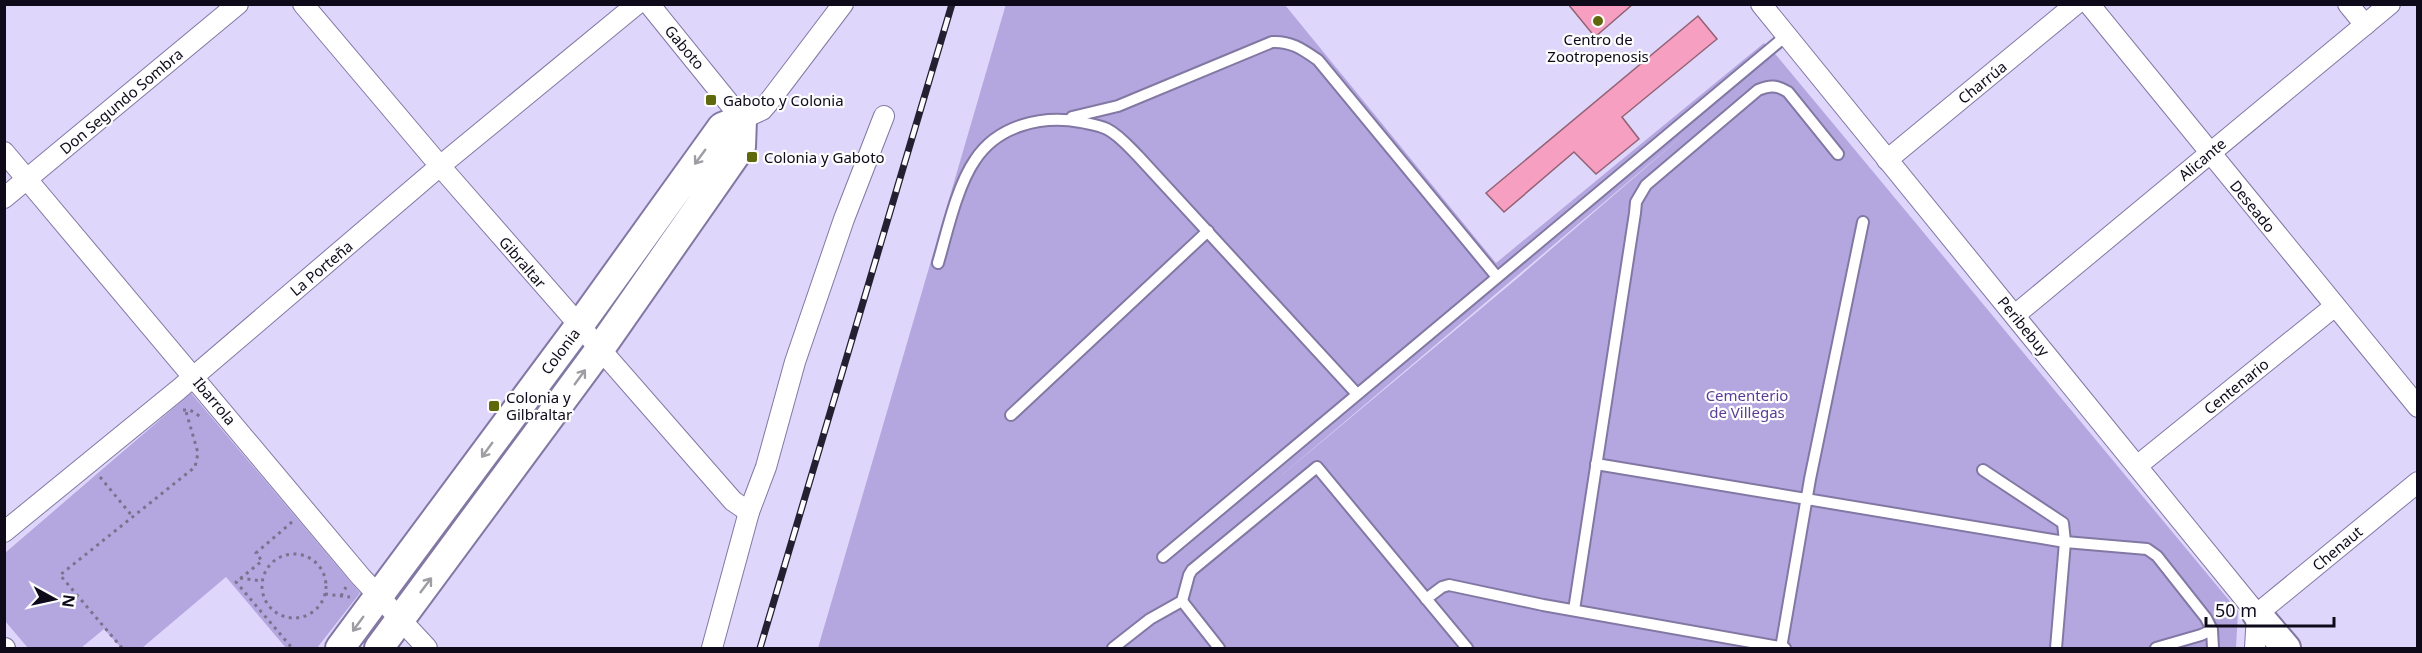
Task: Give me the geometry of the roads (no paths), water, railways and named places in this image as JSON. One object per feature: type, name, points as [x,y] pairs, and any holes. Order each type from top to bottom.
[{"type":"street","name":"Don Segundo Sombra","points":[[4,198],[237,4]]},
{"type":"street","name":"Gibraltar","points":[[303,4],[600,350],[733,501],[749,512]]},
{"type":"street","name":"La Porteña","points":[[4,532],[178,390],[440,166],[637,4]]},
{"type":"street","name":"Gaboto","points":[[649,4],[742,119]]},
{"type":"street","name":"Colonia","points":[[340,648],[579,326],[722,127],[762,110],[843,4]]},
{"type":"street","name":"Charrúa","points":[[1887,160],[2076,4]]},
{"type":"street","name":"Deseado","points":[[2089,4],[2418,407]]},
{"type":"street","points":[[2348,4],[2365,26]]},
{"type":"street","name":"Alicante","points":[[2015,315],[2390,4]]},
{"type":"street","name":"Peribebuy","points":[[1768,7],[1786,35],[1887,160],[2286,648]]},
{"type":"street","points":[[712,648],[749,512],[766,467],[792,371],[844,219],[884,116]]},
{"type":"street","name":"Colonia","points":[[379,648],[600,350],[741,147],[742,119]]},
{"type":"street","name":"Ibarrola","points":[[4,152],[379,596],[427,648]]},
{"type":"street","name":"Centenario","points":[[2137,466],[2335,306]]},
{"type":"street","name":"Chenaut","points":[[2257,614],[2418,482]]},
{"type":"street","points":[[2255,648],[2257,614]]},
{"type":"lane","points":[[1163,557],[1786,35]]},
{"type":"lane","points":[[938,263],[955,204],[974,161],[991,142],[1021,125],[1081,116],[1118,106],[1272,42],[1284,42],[1296,45],[1318,60],[1497,277]]},
{"type":"lane","points":[[1574,610],[1636,202],[1646,185],[1758,90],[1767,86],[1780,87],[1788,93],[1838,154]]},
{"type":"lane","points":[[1057,119],[1098,125],[1116,135],[1208,231],[1357,394]]},
{"type":"lane","points":[[1426,599],[1442,587],[1449,585],[1782,648],[1806,501],[1863,222]]},
{"type":"lane","points":[[1011,415],[1208,231]]},
{"type":"lane","points":[[1596,464],[1806,501],[2065,542],[2153,551],[2206,618],[2212,630],[2213,648]]},
{"type":"lane","points":[[1113,648],[1150,619],[1182,601],[1187,578],[1192,570],[1317,467],[1467,648]]},
{"type":"lane","points":[[1983,470],[2064,523],[2065,542],[2056,648]]},
{"type":"lane","points":[[1182,601],[1219,648]]},
{"type":"lane","points":[[2156,648],[2212,630]]},
{"type":"railway","points":[[760,648],[952,4]]},
{"type":"place","name":"Centro de Zootropenosis","points":[[1598,21]]},
{"type":"place","name":"Gaboto y Colonia","points":[[711,100]]},
{"type":"place","name":"Colonia y Gaboto","points":[[752,157]]},
{"type":"place","name":"Colonia y Gilbraltar","points":[[494,406]]},
{"type":"park label","name":"Cementerio de Villegas","points":[[1747,404]]}]
